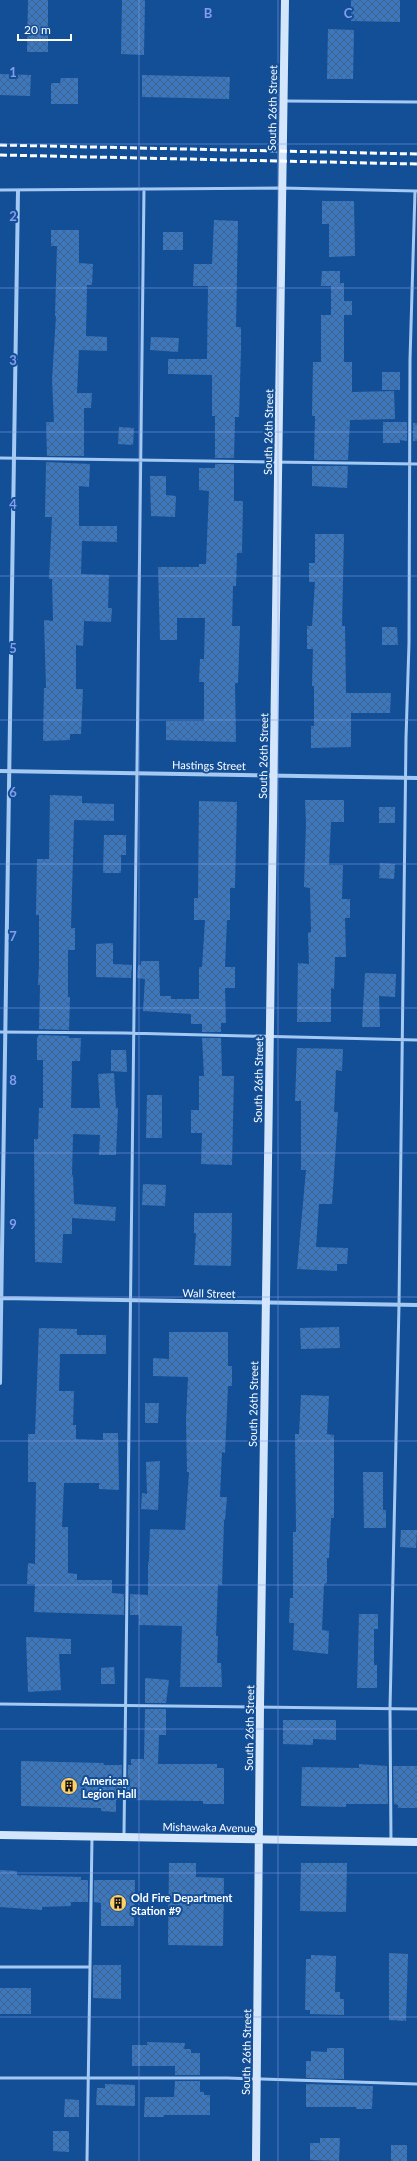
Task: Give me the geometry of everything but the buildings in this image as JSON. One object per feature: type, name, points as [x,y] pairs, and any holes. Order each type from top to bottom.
[{"type":"street","name":"South 26th Street","points":[[256,2161],[260,1706],[281,188],[285,0]]},
{"type":"street","points":[[0,1383],[18,191]]},
{"type":"street","name":"Hastings Street","points":[[0,771],[417,778]]},
{"type":"street","name":"Wall Street","points":[[1,1298],[417,1305]]},
{"type":"street","name":"Mishawaka Avenue","points":[[0,1835],[417,1842]]},
{"type":"lane","points":[[284,101],[417,102]]},
{"type":"lane","points":[[0,190],[281,188],[416,191],[410,360],[411,464],[399,1305],[390,1708],[391,1842]]},
{"type":"lane","points":[[124,1837],[144,189]]},
{"type":"lane","points":[[0,458],[417,464]]},
{"type":"lane","points":[[0,1032],[417,1040]]},
{"type":"lane","points":[[0,1704],[417,1709]]},
{"type":"lane","points":[[87,2161],[92,1837]]},
{"type":"lane","points":[[0,1967],[90,1967]]},
{"type":"lane","points":[[0,2078],[257,2079],[417,2084]]},
{"type":"railway","points":[[0,145],[417,154]]},
{"type":"railway","points":[[0,155],[417,164]]},
{"type":"place","name":"American Legion Hall","points":[[69,1786]]},
{"type":"place","name":"Old Fire Department Station #9","points":[[118,1903]]}]
